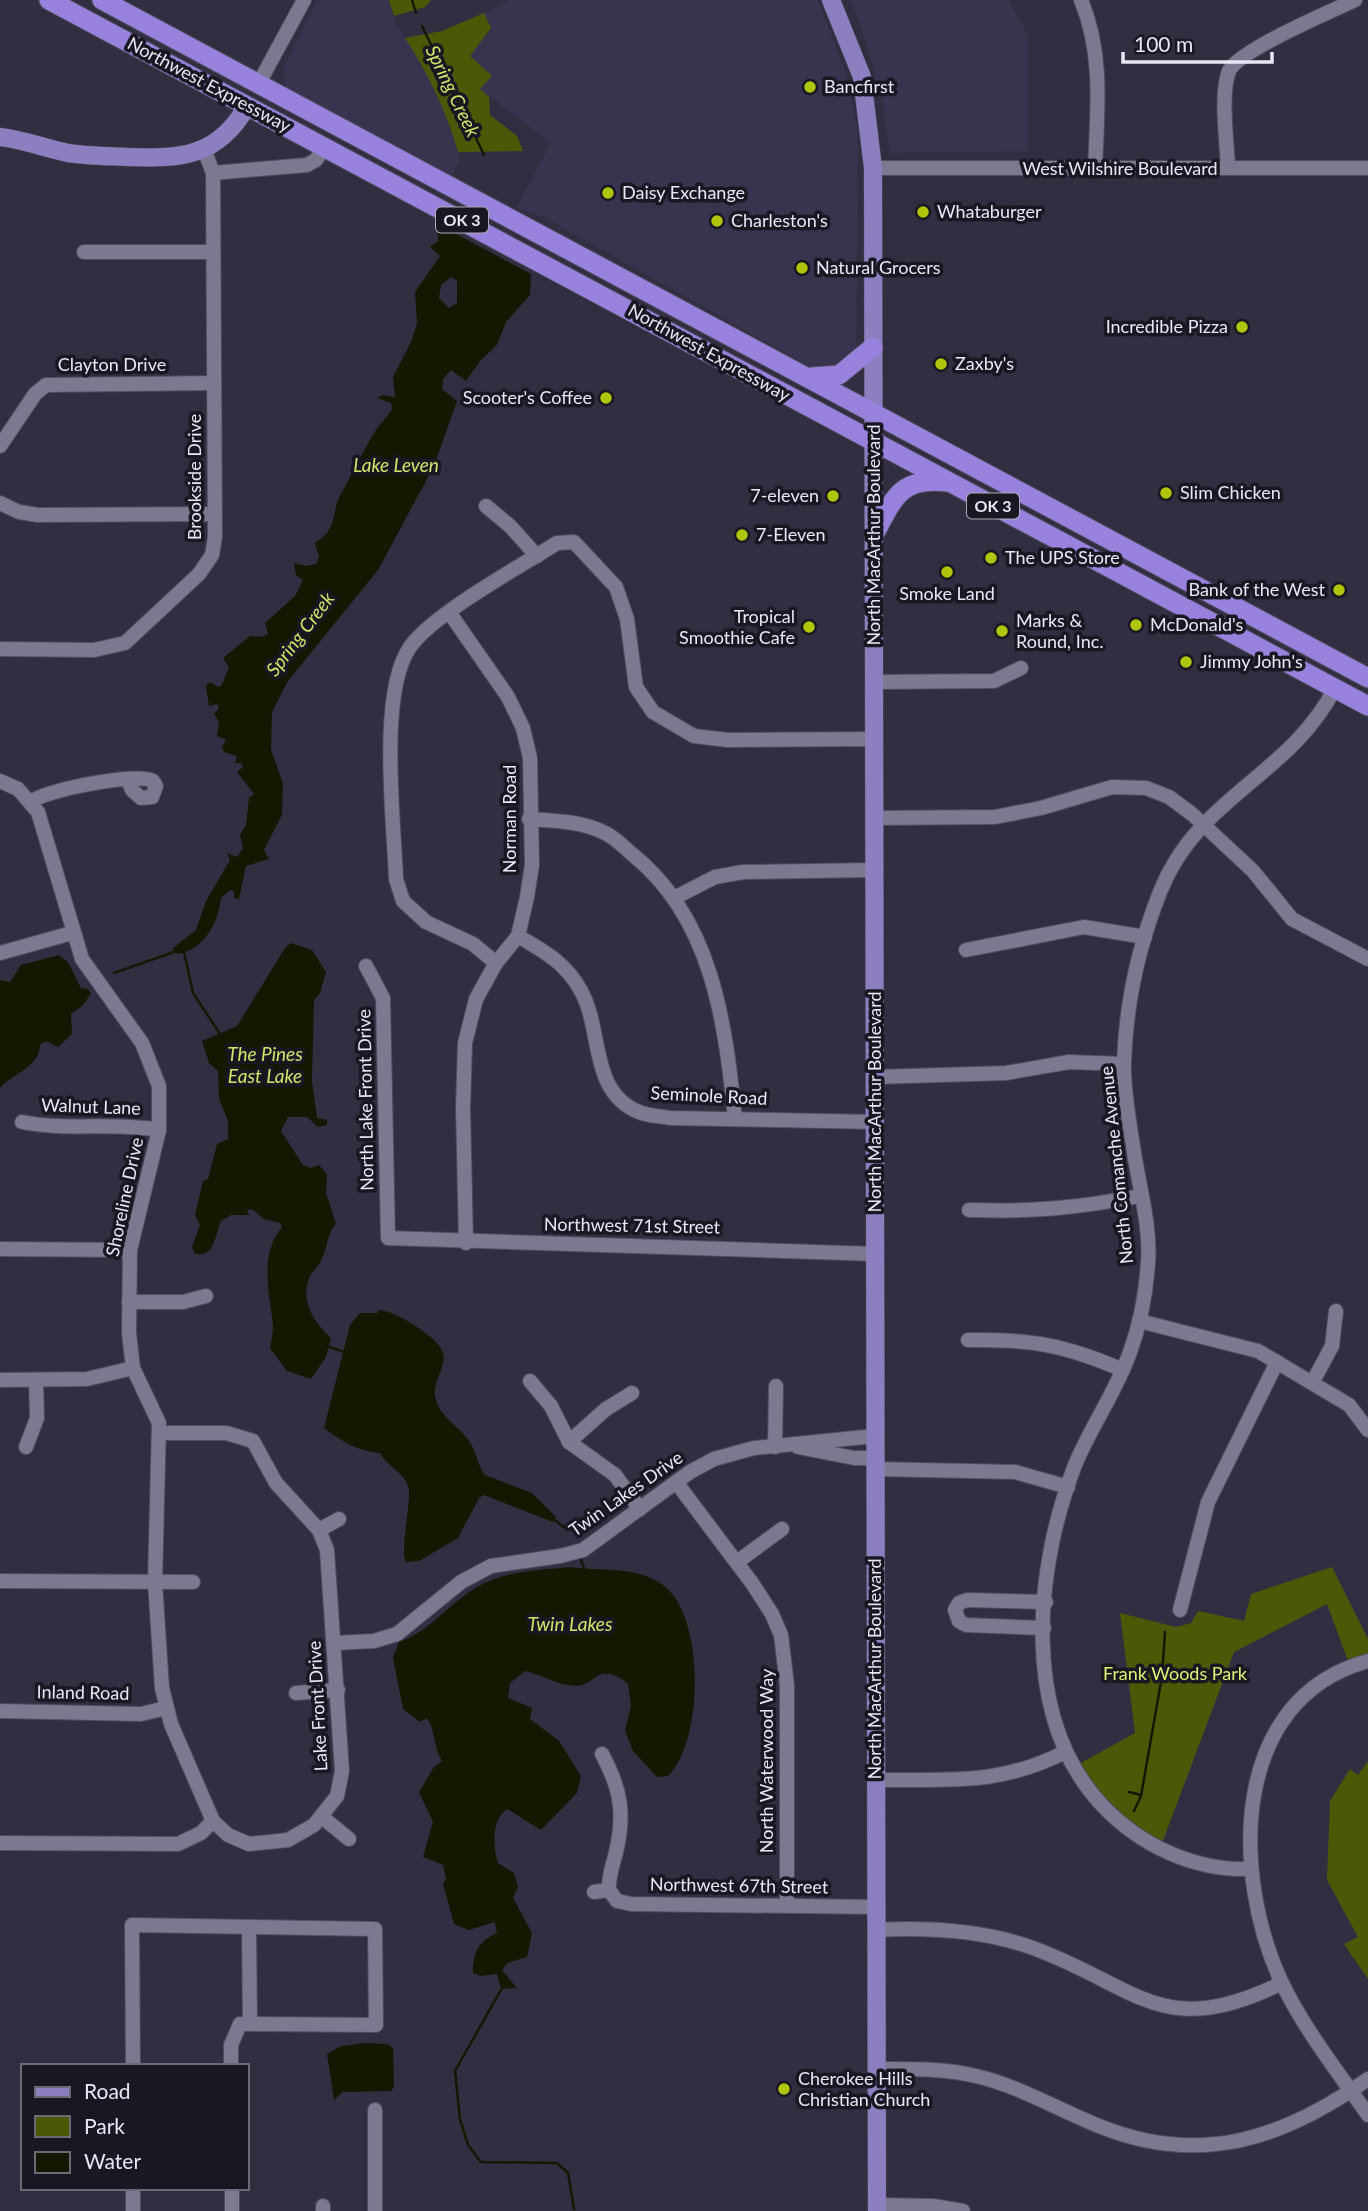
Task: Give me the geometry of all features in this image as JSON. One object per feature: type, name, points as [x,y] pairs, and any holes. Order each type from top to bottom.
[{"type":"highway","name":"Northwest Expressway","points":[[49,0],[1368,706]]},
{"type":"highway","name":"Northwest Expressway","points":[[102,0],[1368,677]]},
{"type":"highway","points":[[247,106],[259,83]]},
{"type":"highway","points":[[649,320],[660,298]]},
{"type":"highway","points":[[806,376],[839,375],[873,347]]},
{"type":"highway","points":[[874,535],[894,497],[906,486],[922,481],[949,482]]},
{"type":"highway","points":[[1113,570],[1170,580],[1180,576]]},
{"type":"highway","points":[[1169,600],[1186,594],[1242,610]]},
{"type":"main road","name":"North MacArthur Boulevard","points":[[831,0],[860,69],[867,106],[873,168],[877,2208]]},
{"type":"main road","points":[[0,137],[70,153],[119,157],[187,156],[204,149],[233,127],[247,106]]},
{"type":"street","points":[[259,83],[303,0]]},
{"type":"street","points":[[1081,0],[1091,24],[1098,75],[1095,170]]},
{"type":"street","points":[[1228,168],[1226,84],[1230,69],[1248,52],[1355,0]]},
{"type":"street","points":[[213,173],[307,165],[316,160],[325,146]]},
{"type":"street","name":"Brookside Drive","points":[[0,649],[93,650],[125,643],[208,563],[214,546],[215,514],[213,173],[204,149]]},
{"type":"street","name":"West Wilshire Boulevard","points":[[873,168],[1368,168]]},
{"type":"street","points":[[84,252],[213,252]]},
{"type":"street","name":"Clayton Drive","points":[[0,446],[36,394],[46,385],[214,383]]},
{"type":"street","points":[[0,503],[19,512],[38,515],[215,514]]},
{"type":"street","points":[[486,506],[510,526],[537,556]]},
{"type":"street","points":[[496,962],[473,944],[426,922],[403,901],[396,879],[391,715],[397,676],[410,647],[449,612],[557,543],[573,542],[616,587],[627,619],[636,687],[653,712],[694,736],[728,740],[873,739]]},
{"type":"street","name":"Norman Road","points":[[449,612],[508,697],[523,728],[530,758],[529,819],[532,865],[518,936],[496,962],[476,999],[465,1043],[463,1108],[466,1243]]},
{"type":"street","points":[[874,681],[994,681],[1021,668]]},
{"type":"street","name":"North Comanche Avenue","points":[[1250,1869],[1224,1868],[1185,1859],[1138,1836],[1093,1796],[1065,1752],[1049,1700],[1044,1628],[1056,1532],[1068,1487],[1086,1442],[1123,1370],[1139,1321],[1149,1261],[1124,1064],[1132,991],[1145,937],[1167,876],[1202,823],[1230,797],[1281,759],[1323,711],[1335,688]]},
{"type":"street","points":[[31,802],[47,793],[128,779]]},
{"type":"street","name":"Shoreline Drive","points":[[0,780],[18,789],[31,802],[45,831],[72,933],[88,971],[125,1019],[151,1060],[160,1093],[159,1130],[130,1251],[129,1348],[133,1368],[156,1416],[160,1433],[155,1582],[166,1708],[177,1742],[213,1821]]},
{"type":"street","points":[[874,818],[1008,815],[1099,790],[1125,786],[1146,788],[1169,797],[1202,823],[1253,871],[1292,919],[1368,959]]},
{"type":"street","points":[[529,819],[572,822],[607,834],[653,871],[690,920],[707,964],[727,1041],[735,1118]]},
{"type":"street","points":[[674,898],[715,877],[743,872],[874,870]]},
{"type":"street","points":[[966,950],[1084,926],[1116,929],[1145,937]]},
{"type":"street","points":[[0,953],[72,933]]},
{"type":"street","name":"Seminole Road","points":[[518,936],[561,961],[582,991],[591,1014],[601,1069],[613,1092],[638,1112],[670,1118],[876,1122]]},
{"type":"street","name":"North Lake Front Drive","points":[[366,966],[383,998],[388,1238]]},
{"type":"street","points":[[875,1077],[1006,1073],[1080,1061],[1124,1064]]},
{"type":"street","name":"Walnut Lane","points":[[22,1122],[43,1126],[142,1127],[159,1130]]},
{"type":"street","points":[[969,1210],[1028,1212],[1075,1209],[1140,1196]]},
{"type":"street","name":"Northwest 71st Street","points":[[388,1238],[466,1243],[703,1246],[875,1254]]},
{"type":"street","points":[[0,1249],[130,1251]]},
{"type":"street","points":[[129,1302],[183,1302],[206,1296]]},
{"type":"street","points":[[1312,1382],[1332,1346],[1336,1311]]},
{"type":"street","points":[[1139,1321],[1241,1345],[1277,1362],[1349,1405],[1368,1430]]},
{"type":"street","points":[[968,1340],[1042,1342],[1066,1347],[1123,1370]]},
{"type":"street","points":[[1180,1610],[1208,1502],[1277,1362]]},
{"type":"street","points":[[0,1380],[87,1379],[133,1368]]},
{"type":"street","points":[[26,1447],[37,1418],[36,1380]]},
{"type":"street","points":[[530,1381],[551,1406],[569,1442],[615,1475],[640,1509]]},
{"type":"street","points":[[775,1447],[776,1387]]},
{"type":"street","points":[[569,1442],[606,1409],[632,1393]]},
{"type":"street","name":"Lake Front Drive","points":[[160,1433],[226,1433],[246,1437],[258,1447],[276,1483],[319,1530],[330,1568],[342,1771],[337,1796],[322,1817],[288,1840],[261,1845],[239,1840],[213,1821]]},
{"type":"street","name":"Twin Lakes Drive","points":[[335,1643],[391,1637],[461,1582],[482,1570],[499,1564],[560,1556],[583,1550],[676,1482],[726,1454],[775,1447],[797,1447],[855,1436],[875,1436]]},
{"type":"street","points":[[797,1447],[875,1464],[1015,1472],[1068,1487]]},
{"type":"street","name":"North Waterwood Way","points":[[676,1482],[737,1562],[772,1614],[787,1665],[787,1906]]},
{"type":"street","points":[[319,1530],[339,1519]]},
{"type":"street","points":[[737,1562],[782,1529]]},
{"type":"street","points":[[0,1581],[193,1582]]},
{"type":"street","points":[[1044,1628],[966,1625],[959,1621],[956,1610],[959,1603],[967,1600],[1046,1602]]},
{"type":"street","points":[[1368,1661],[1344,1669],[1296,1704],[1278,1730],[1264,1758],[1249,1830],[1250,1869],[1264,1934],[1282,1983],[1368,2115]]},
{"type":"street","points":[[296,1693],[338,1690]]},
{"type":"street","name":"Inland Road","points":[[0,1712],[141,1714],[166,1708]]},
{"type":"street","points":[[875,1780],[992,1778],[1027,1770],[1065,1752]]},
{"type":"street","name":"Northwest 67th Street","points":[[602,1754],[615,1778],[622,1804],[622,1825],[601,1891],[613,1898],[624,1903],[875,1907]]},
{"type":"street","points":[[322,1817],[349,1839]]},
{"type":"street","points":[[0,1843],[178,1844],[201,1833],[213,1821]]},
{"type":"street","points":[[133,2064],[132,1926],[375,1929],[376,2025],[240,2024],[231,2045],[232,2064]]},
{"type":"street","points":[[249,1927],[250,2023]]},
{"type":"street","points":[[875,1930],[926,1929],[1005,1940],[1072,1964],[1143,2000],[1180,2009],[1217,2008],[1236,2004],[1282,1983]]},
{"type":"street","points":[[876,2069],[934,2069],[978,2076],[1128,2136],[1177,2146],[1224,2144],[1278,2131],[1320,2112],[1368,2079]]},
{"type":"street","points":[[375,2110],[375,2211]]},
{"type":"street","points":[[133,2190],[133,2211]]},
{"type":"street","points":[[232,2190],[232,2211]]},
{"type":"street","points":[[877,2208],[933,2206],[962,2211]]},
{"type":"shaded area","points":[[317,0],[389,0],[396,24],[429,75],[447,114],[460,160],[452,175],[286,87],[283,69]]},
{"type":"shaded area","points":[[509,0],[818,0],[846,74],[858,133],[856,349],[844,367],[818,370],[805,364],[544,217],[516,208],[551,143],[480,89],[469,56],[491,28],[484,13]]},
{"type":"shaded area","points":[[850,0],[1009,0],[1028,35],[1028,151],[890,153],[883,105],[863,32]]},
{"type":"green space","points":[[389,0],[431,0],[425,7],[394,16]]},
{"type":"green space","points":[[484,13],[491,28],[470,56],[492,76],[480,89],[489,97],[490,115],[517,136],[523,151],[458,152],[436,93],[405,38],[442,31]]},
{"type":"green space","name":"Frank Woods Park","points":[[1332,1567],[1368,1639],[1368,1655],[1348,1661],[1327,1604],[1234,1652],[1162,1843],[1137,1827],[1106,1798],[1079,1764],[1135,1733],[1120,1613],[1176,1627],[1191,1623],[1198,1611],[1244,1621],[1251,1594]]},
{"type":"green space","points":[[1368,1761],[1368,1979],[1344,1944],[1358,1937],[1327,1880],[1330,1801],[1350,1769],[1358,1775]]},
{"type":"water","name":"Lake Leven","points":[[438,224],[531,274],[530,295],[506,322],[497,345],[480,361],[466,381],[451,370],[443,379],[442,389],[457,401],[434,466],[378,570],[288,681],[272,712],[271,749],[283,784],[282,815],[264,850],[269,859],[246,866],[239,899],[234,898],[234,891],[230,890],[221,898],[217,917],[208,934],[195,947],[178,954],[172,949],[196,930],[206,901],[230,860],[227,853],[237,857],[243,848],[240,835],[246,825],[249,798],[254,794],[237,772],[243,767],[241,763],[235,763],[237,756],[224,752],[222,747],[226,740],[217,736],[219,722],[214,714],[219,708],[217,704],[209,706],[206,686],[210,682],[218,687],[222,685],[229,667],[223,658],[250,636],[262,637],[268,634],[265,623],[295,596],[303,580],[296,575],[294,563],[306,566],[316,564],[319,557],[315,543],[328,531],[338,499],[376,430],[392,409],[391,403],[377,398],[382,395],[395,397],[393,377],[417,324],[415,292],[440,256],[430,247],[438,241]],"holes":[[[451,277],[457,281],[457,303],[449,308],[439,298],[441,285]]]},
{"type":"water","name":"The Pines East Lake","points":[[291,943],[312,950],[326,972],[320,993],[314,1000],[312,1081],[317,1118],[327,1120],[327,1125],[318,1127],[307,1117],[288,1117],[281,1131],[303,1165],[311,1168],[319,1165],[327,1174],[326,1193],[336,1224],[329,1235],[321,1261],[307,1285],[310,1310],[331,1338],[326,1357],[311,1379],[287,1371],[270,1348],[273,1326],[267,1275],[270,1250],[282,1227],[280,1223],[264,1219],[252,1209],[247,1210],[249,1215],[231,1215],[221,1221],[213,1244],[207,1252],[195,1254],[192,1247],[200,1225],[195,1215],[203,1181],[208,1179],[217,1144],[228,1139],[228,1121],[219,1099],[218,1071],[209,1063],[202,1041],[237,1026],[285,948]]},
{"type":"water","points":[[59,955],[68,962],[81,988],[88,989],[91,994],[82,1006],[71,1014],[72,1034],[58,1047],[46,1041],[40,1045],[39,1053],[30,1065],[0,1088],[0,980],[10,982],[21,965]]},
{"type":"water","points":[[378,1310],[394,1314],[415,1325],[440,1347],[444,1359],[435,1394],[442,1412],[465,1435],[485,1475],[532,1493],[556,1517],[553,1522],[484,1495],[479,1498],[458,1538],[419,1561],[406,1562],[404,1549],[409,1491],[405,1480],[380,1453],[350,1445],[324,1428],[350,1325],[360,1313],[378,1313]]},
{"type":"water","name":"Twin Lakes","points":[[570,1567],[641,1574],[663,1585],[677,1600],[687,1623],[693,1649],[693,1708],[680,1759],[668,1776],[657,1777],[633,1751],[625,1731],[631,1706],[628,1684],[617,1677],[602,1674],[585,1684],[568,1685],[525,1671],[510,1683],[508,1698],[532,1708],[530,1719],[559,1741],[581,1776],[577,1793],[541,1830],[507,1809],[498,1820],[494,1842],[498,1863],[514,1873],[518,1887],[513,1898],[532,1933],[527,1957],[507,1963],[502,1970],[517,1988],[501,1989],[497,1974],[480,1976],[473,1973],[478,1949],[485,1940],[497,1933],[495,1922],[469,1930],[454,1924],[443,1884],[446,1879],[443,1865],[423,1857],[433,1822],[419,1792],[434,1767],[442,1761],[427,1718],[420,1722],[403,1709],[393,1658],[399,1642],[430,1624],[479,1586],[511,1574]]},
{"type":"water","points":[[387,2044],[393,2048],[394,2087],[391,2091],[343,2092],[334,2100],[327,2054],[341,2046]]},
{"type":"waterway","name":"Spring Creek","points":[[412,0],[416,13]]},
{"type":"waterway","name":"Spring Creek","points":[[422,26],[484,155]]},
{"type":"waterway","name":"Spring Creek","points":[[114,973],[177,951]]},
{"type":"waterway","points":[[184,952],[193,993],[220,1034]]},
{"type":"waterway","points":[[327,1346],[344,1352]]},
{"type":"waterway","points":[[552,1518],[568,1530]]},
{"type":"waterway","points":[[581,1560],[585,1571]]},
{"type":"waterway","points":[[1134,1811],[1141,1796],[1162,1676],[1165,1632]]},
{"type":"waterway","points":[[1129,1792],[1141,1795]]},
{"type":"waterway","points":[[502,1988],[455,2071],[460,2119],[468,2145],[481,2162],[557,2163],[568,2173],[574,2209]]},
{"type":"place","name":"Bancfirst","points":[[810,87]]},
{"type":"place","name":"Daisy Exchange","points":[[608,193]]},
{"type":"place","name":"Whataburger","points":[[923,212]]},
{"type":"place","name":"Charleston's","points":[[717,221]]},
{"type":"place","name":"Natural Grocers","points":[[802,268]]},
{"type":"place","name":"Incredible Pizza","points":[[1242,327]]},
{"type":"place","name":"Zaxby's","points":[[941,364]]},
{"type":"place","name":"Scooter's Coffee","points":[[606,398]]},
{"type":"place","name":"Slim Chicken","points":[[1166,493]]},
{"type":"place","name":"7-eleven","points":[[833,496]]},
{"type":"place","name":"7-Eleven","points":[[742,535]]},
{"type":"place","name":"The UPS Store","points":[[991,558]]},
{"type":"place","name":"Smoke Land","points":[[947,572]]},
{"type":"place","name":"Bank of the West","points":[[1339,590]]},
{"type":"place","name":"McDonald's","points":[[1136,625]]},
{"type":"place","name":"Tropical Smoothie Cafe","points":[[809,627]]},
{"type":"place","name":"Marks & Round, Inc.","points":[[1002,631]]},
{"type":"place","name":"Jimmy John's","points":[[1186,662]]},
{"type":"place","name":"Cherokee Hills Christian Church","points":[[784,2089]]}]
